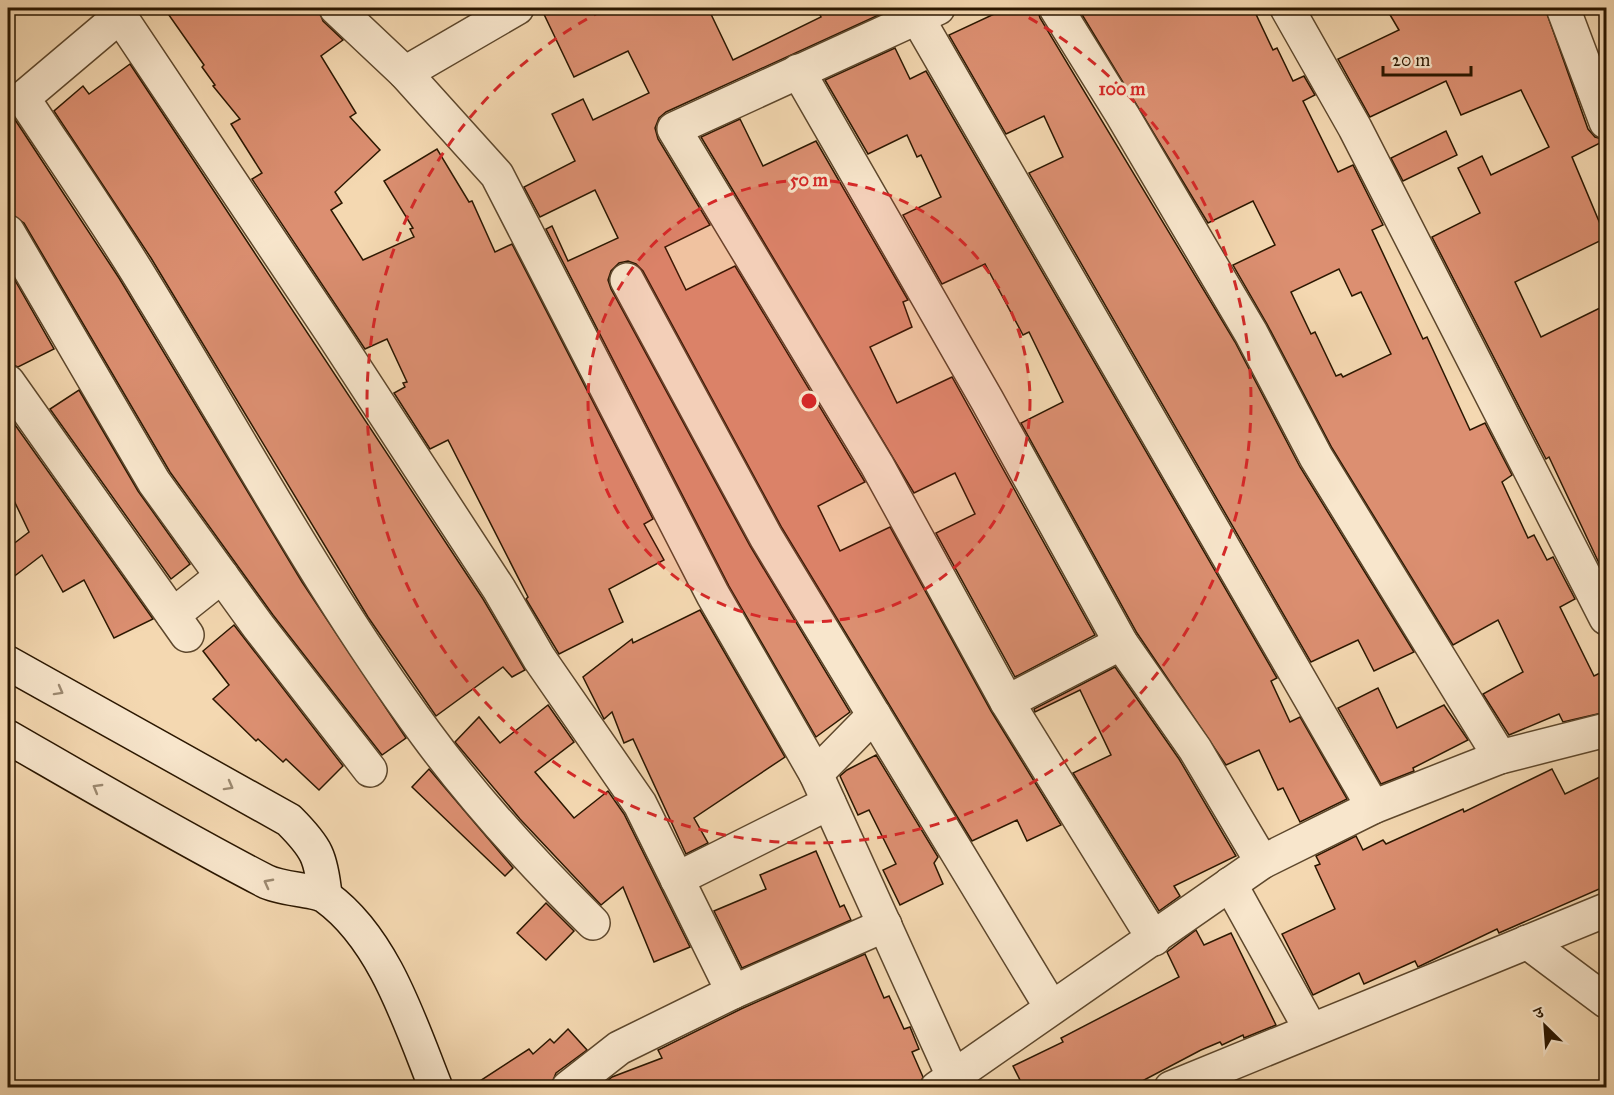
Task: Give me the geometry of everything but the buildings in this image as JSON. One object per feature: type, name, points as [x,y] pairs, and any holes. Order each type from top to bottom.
[{"type":"street","points":[[336,8],[405,73],[497,175],[713,595],[822,788],[885,925],[951,1084],[1051,1007],[1154,939],[1262,862],[1373,807],[1500,757],[1606,730]]},
{"type":"street","points":[[1056,8],[1251,333],[1316,458],[1500,757]]},
{"type":"street","points":[[1287,8],[1355,128],[1606,618]]},
{"type":"street","points":[[1563,8],[1606,122]]},
{"type":"street","points":[[405,73],[510,9]]},
{"type":"street","points":[[1154,939],[1007,702],[877,465],[674,129],[928,13],[1373,807]]},
{"type":"street","points":[[593,923],[500,826],[426,735],[338,607],[149,290],[23,98],[120,16],[332,333],[492,579],[539,658],[640,804],[733,992]]},
{"type":"street","points":[[798,71],[987,400],[1121,643],[1195,749],[1262,862]]},
{"type":"street","points":[[8,232],[154,482],[222,576],[370,770]]},
{"type":"street","points":[[627,280],[766,537],[1051,1007]]},
{"type":"street","points":[[8,382],[180,625],[222,576]]},
{"type":"street","points":[[1007,702],[1121,643]]},
{"type":"street","points":[[8,663],[289,820],[309,840],[322,863],[325,895]]},
{"type":"street","points":[[677,879],[822,788],[873,715]]},
{"type":"street","points":[[8,737],[202,848],[277,888],[325,895],[366,938],[395,987],[435,1088]]},
{"type":"street","points":[[1230,884],[1311,1030]]},
{"type":"street","points":[[1171,1088],[1606,910]]},
{"type":"street","points":[[568,1088],[619,1048],[733,992],[885,925]]},
{"type":"street","points":[[1527,942],[1606,1001]]}]
